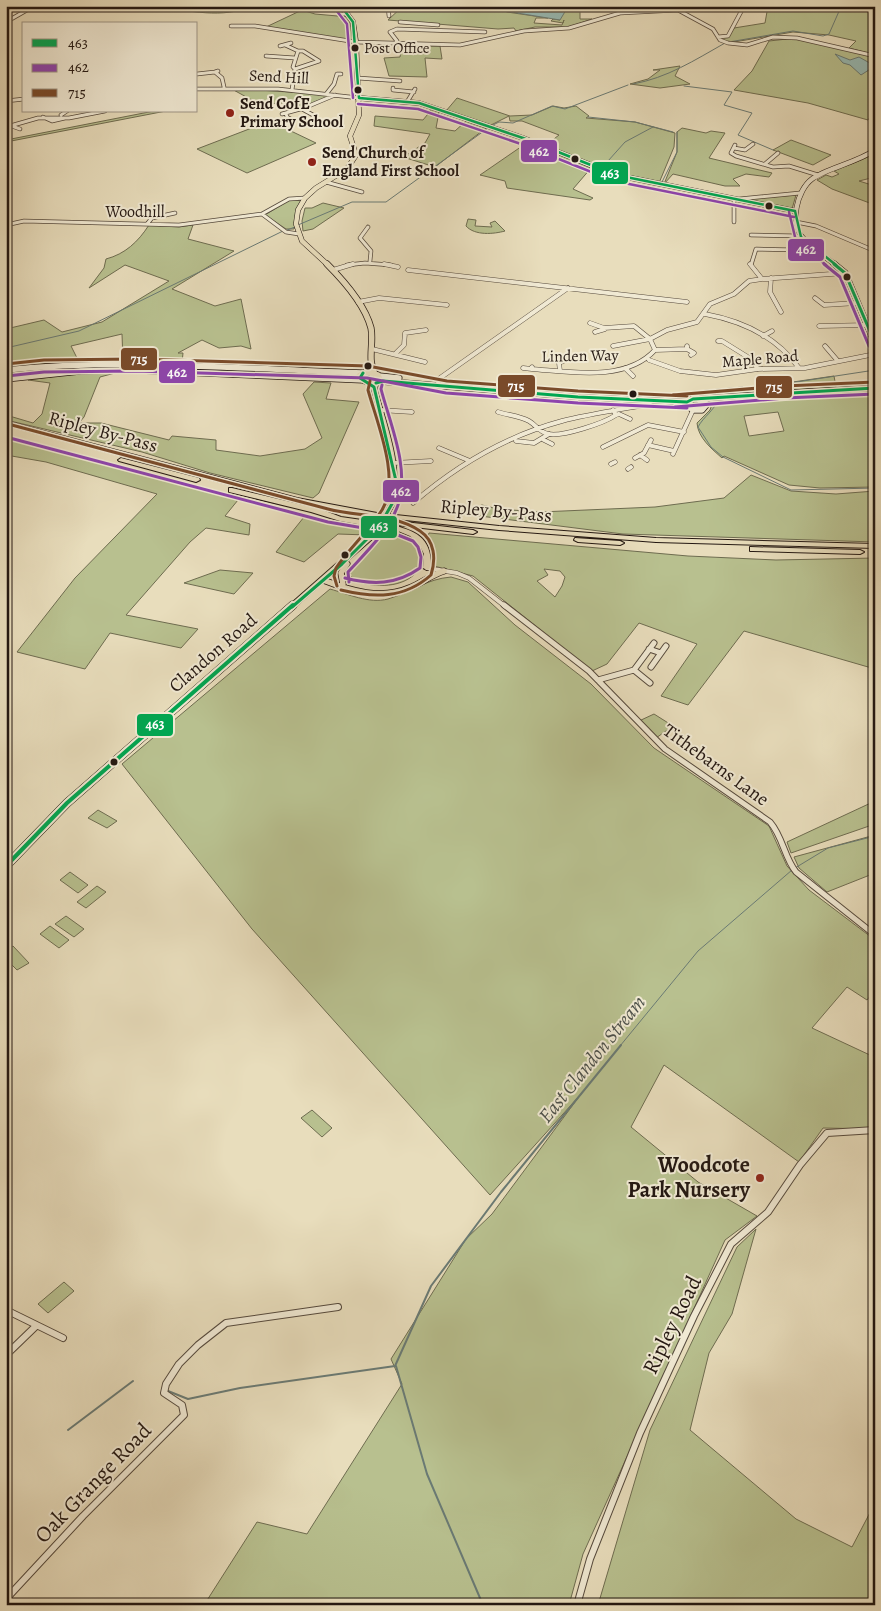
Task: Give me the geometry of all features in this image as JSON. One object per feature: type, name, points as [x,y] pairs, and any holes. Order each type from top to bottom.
[{"type":"highway","name":"Ripley By-Pass","points":[[6,423],[283,497],[377,515],[499,528],[656,540],[875,546]]},
{"type":"highway","name":"Ripley By-Pass","points":[[6,430],[314,511],[393,524],[702,548],[875,552]]},
{"type":"highway","points":[[314,511],[342,519],[408,532],[425,545],[429,556],[427,568]]},
{"type":"main road","points":[[342,7],[353,22],[356,42],[360,98],[359,115],[350,136],[355,150],[354,160],[347,169],[305,198],[298,210],[296,226],[308,248],[333,270],[358,302],[371,329],[371,367],[377,380]]},
{"type":"main road","points":[[360,98],[422,104],[523,138],[616,175],[795,211]]},
{"type":"main road","points":[[875,150],[818,175],[800,193],[795,211],[800,236],[811,247],[839,266],[845,273],[875,344]]},
{"type":"main road","points":[[6,370],[44,366],[136,365],[364,373],[377,380],[578,397],[646,399],[666,401],[692,409],[705,409],[706,404],[717,397]]},
{"type":"main road","points":[[366,382],[359,376],[371,367]]},
{"type":"main road","points":[[6,379],[80,371],[135,370],[366,382]]},
{"type":"main road","name":"Clandon Road","points":[[6,866],[67,803],[217,670],[356,552],[374,534],[393,503],[396,481],[380,410],[377,380],[366,382]]},
{"type":"main road","points":[[692,409],[699,399],[875,388]]},
{"type":"main road","points":[[699,399],[706,404]]},
{"type":"main road","points":[[343,584],[341,573],[356,552]]},
{"type":"main road","points":[[325,579],[368,590],[394,589],[415,580],[427,568]]},
{"type":"main road","points":[[325,579],[358,593],[384,594],[402,591],[427,576],[444,571]]},
{"type":"street","points":[[6,22],[34,6]]},
{"type":"street","points":[[334,6],[341,14],[348,14]]},
{"type":"street","points":[[342,7],[351,6]]},
{"type":"street","points":[[388,6],[389,15]]},
{"type":"street","points":[[718,37],[728,36],[743,8],[764,9]]},
{"type":"street","points":[[231,26],[255,26],[356,42],[394,45],[469,45],[524,31],[569,28],[620,12],[678,10],[713,29],[718,37],[726,42],[747,45],[773,38],[797,38],[875,56]]},
{"type":"street","points":[[400,22],[438,25]]},
{"type":"street","points":[[413,30],[418,23]]},
{"type":"street","points":[[394,45],[396,41],[390,35],[391,31],[398,29],[485,32]]},
{"type":"street","points":[[280,46],[291,43]]},
{"type":"street","points":[[284,45],[298,51],[303,51],[319,61],[295,68]]},
{"type":"street","points":[[292,90],[295,68],[293,67],[298,51]]},
{"type":"street","points":[[265,58],[295,58]]},
{"type":"street","points":[[198,74],[216,71],[222,78],[224,86]]},
{"type":"street","points":[[327,94],[339,74],[331,74]]},
{"type":"street","points":[[358,78],[376,82],[400,81]]},
{"type":"street","name":"Send Hill","points":[[198,89],[224,86],[292,90],[360,98]]},
{"type":"street","points":[[393,90],[414,93],[407,102]]},
{"type":"street","points":[[294,121],[284,114],[336,95]]},
{"type":"street","points":[[6,101],[22,99]]},
{"type":"street","points":[[302,109],[313,115],[313,121]]},
{"type":"street","points":[[10,126],[43,117],[61,115],[66,112]]},
{"type":"street","points":[[43,117],[52,121],[99,112]]},
{"type":"street","points":[[875,114],[873,123],[875,126]]},
{"type":"street","points":[[61,115],[65,118]]},
{"type":"street","points":[[6,124],[20,129]]},
{"type":"street","points":[[753,144],[745,150],[734,147],[731,153],[773,167],[790,166],[818,175]]},
{"type":"street","points":[[765,164],[778,153]]},
{"type":"street","points":[[326,182],[362,192]]},
{"type":"street","points":[[739,222],[734,222],[734,200],[800,193]]},
{"type":"street","points":[[299,234],[284,231],[262,214],[289,199],[305,198]]},
{"type":"street","points":[[147,224],[152,218],[175,213]]},
{"type":"street","name":"Woodhill","points":[[6,225],[24,221],[179,225],[262,214]]},
{"type":"street","points":[[796,222],[816,226],[875,251]]},
{"type":"street","points":[[368,227],[360,238],[372,252],[370,261]]},
{"type":"street","points":[[756,228],[757,235]]},
{"type":"street","points":[[751,234],[800,236]]},
{"type":"street","points":[[762,278],[750,264],[756,249],[798,250],[811,247]]},
{"type":"street","points":[[333,270],[347,265],[370,261],[398,267]]},
{"type":"street","points":[[408,270],[687,302]]},
{"type":"street","points":[[611,347],[650,339],[667,330],[697,322],[705,314],[706,307],[734,294],[749,281],[762,278],[845,273]]},
{"type":"street","points":[[771,278],[768,289],[781,312]]},
{"type":"street","points":[[437,386],[440,378],[568,288]]},
{"type":"street","points":[[358,302],[379,298],[447,305]]},
{"type":"street","points":[[815,298],[824,304],[857,303]]},
{"type":"street","points":[[705,314],[740,323],[763,336],[788,352],[799,368]]},
{"type":"street","points":[[590,324],[605,328]]},
{"type":"street","points":[[595,332],[605,328],[630,324],[637,326],[650,339],[656,350]]},
{"type":"street","points":[[819,326],[868,326]]},
{"type":"street","points":[[396,353],[404,345],[405,332],[426,330]]},
{"type":"street","points":[[763,336],[773,330]]},
{"type":"street","points":[[722,340],[748,356],[758,369]]},
{"type":"street","points":[[819,345],[827,345],[837,360]]},
{"type":"street","points":[[649,360],[656,350],[687,347],[694,353],[690,355]]},
{"type":"street","points":[[372,349],[396,353],[406,359],[425,362]]},
{"type":"street","name":"Maple Road","points":[[649,360],[680,372],[705,375],[758,369],[799,368],[875,354]]},
{"type":"street","points":[[560,371],[559,363],[573,356]]},
{"type":"street","name":"Linden Way","points":[[523,368],[560,371],[599,371],[625,368],[649,360]]},
{"type":"street","points":[[625,368],[632,377],[639,376]]},
{"type":"street","points":[[638,406],[646,402],[646,399]]},
{"type":"street","points":[[413,503],[441,479],[498,444],[572,418],[638,406],[655,400]]},
{"type":"street","points":[[648,445],[674,452],[684,432],[692,409]]},
{"type":"street","points":[[380,410],[412,412]]},
{"type":"street","points":[[612,410],[616,415]]},
{"type":"street","points":[[498,412],[508,413],[528,421],[537,429],[550,434],[578,429],[619,414],[630,419]]},
{"type":"street","points":[[603,447],[648,426],[684,432]]},
{"type":"street","points":[[516,442],[533,444],[544,440],[550,434]]},
{"type":"street","points":[[544,440],[552,444]]},
{"type":"street","points":[[647,460],[638,457],[651,440]]},
{"type":"street","points":[[439,448],[470,460]]},
{"type":"street","points":[[393,464],[431,461]]},
{"type":"street","name":"Tithebarns Lane","points":[[427,568],[457,573],[474,581],[598,680],[665,749],[759,813],[775,827],[790,865],[796,872],[875,934]]},
{"type":"street","points":[[598,680],[634,670],[654,643]]},
{"type":"street","points":[[651,667],[666,646]]},
{"type":"street","points":[[650,649],[661,653]]},
{"type":"street","points":[[634,670],[645,681],[650,683]]},
{"type":"street","name":"Ripley Road","points":[[577,1605],[590,1559],[640,1433],[694,1316],[731,1244],[768,1212],[800,1164],[826,1133],[875,1130]]},
{"type":"street","name":"Oak Grange Road","points":[[6,1600],[84,1516],[184,1415],[184,1409],[180,1402],[164,1393],[164,1386],[178,1365],[226,1323],[338,1306]]},
{"type":"street","points":[[6,1310],[64,1338]]},
{"type":"street","points":[[6,1355],[36,1326]]},
{"type":"green space","points":[[158,6],[252,6],[229,12],[206,13]]},
{"type":"green space","points":[[403,6],[508,6],[505,11],[507,12],[548,18],[536,18],[534,23],[562,25],[563,23],[551,21],[553,19],[560,20],[540,8],[580,6],[580,19],[592,19],[569,27],[535,27],[516,31],[514,28],[498,29],[388,20]]},
{"type":"green space","points":[[768,6],[875,6],[875,55],[849,48],[856,41],[829,35],[793,32],[728,43],[720,37],[728,37],[734,28],[765,23]]},
{"type":"green space","points":[[302,10],[315,14],[349,17],[353,41],[266,27]]},
{"type":"green space","points":[[796,38],[875,56],[875,109],[868,120],[808,103],[734,90],[752,71],[769,41]]},
{"type":"green space","points":[[402,46],[440,46],[442,59],[425,58],[427,77],[389,76],[384,58],[400,57]]},
{"type":"green space","points":[[680,66],[675,76],[690,84],[660,88],[630,84],[648,79],[660,70],[653,70]]},
{"type":"green space","points":[[230,88],[332,95],[298,109],[284,103],[259,104]]},
{"type":"green space","points":[[457,98],[510,116],[532,115],[553,106],[564,108],[576,106],[589,116],[586,118],[635,122],[675,133],[674,147],[659,183],[618,173],[545,146],[559,135],[522,121],[510,121],[509,116],[489,126],[446,111]]},
{"type":"green space","points":[[432,109],[439,112],[436,128],[455,131],[466,121],[486,128],[435,167],[403,157],[425,143],[430,134],[374,126],[375,116],[423,120]]},
{"type":"green space","points":[[149,112],[161,112],[6,142],[6,140]]},
{"type":"green space","points":[[270,121],[316,143],[247,173],[197,149]]},
{"type":"green space","points":[[682,128],[706,133],[711,131],[725,133],[709,158],[772,173],[769,177],[746,174],[733,179],[740,186],[725,186],[673,174],[664,184],[677,152],[677,132]]},
{"type":"green space","points":[[791,140],[831,155],[813,165],[773,150]]},
{"type":"green space","points":[[528,142],[591,168],[573,189],[593,198],[590,200],[507,188],[505,181],[480,175]]},
{"type":"green space","points":[[875,154],[875,177],[859,181],[875,186],[875,205],[832,189],[817,180],[826,175],[832,177],[839,174],[834,171]]},
{"type":"green space","points":[[796,195],[792,209],[738,200]]},
{"type":"green space","points":[[291,199],[301,201],[294,229],[286,229],[265,215]]},
{"type":"green space","points":[[323,203],[344,208],[313,229],[303,231],[302,221],[305,208],[312,208]]},
{"type":"green space","points":[[468,219],[476,220],[475,226],[492,227],[490,223],[495,221],[505,231],[479,233],[466,226]]},
{"type":"green space","points":[[149,225],[179,227],[193,225],[188,239],[234,251],[172,289],[215,306],[241,299],[251,349],[241,346],[219,348],[202,340],[178,353],[183,353],[182,363],[123,362],[122,334],[71,346],[79,362],[6,366],[6,329],[44,320],[62,332],[102,322],[169,281],[125,265],[89,288],[104,268],[106,259],[119,254],[130,246]]},
{"type":"green space","points":[[115,373],[100,377],[84,417],[79,423],[101,423],[169,440],[172,436],[216,440],[216,450],[260,456],[305,449],[322,438],[303,394],[314,382],[331,383],[326,399],[359,402],[319,493],[313,498],[210,473],[142,452],[6,420],[6,415],[33,423],[42,414],[50,383],[28,380],[72,374]]},
{"type":"green space","points":[[834,376],[836,387],[713,395],[687,392],[743,387],[745,389]]},
{"type":"green space","points":[[875,390],[875,487],[820,488],[789,485],[724,456],[722,458],[700,434],[697,423],[710,410],[713,401]],"holes":[[[778,412],[784,431],[749,436],[744,416]]]},
{"type":"green space","points":[[6,435],[238,500],[225,516],[250,524],[249,535],[206,528],[190,542],[126,615],[198,629],[181,648],[110,633],[85,669],[17,652],[75,578],[157,494],[46,462],[6,455]]},
{"type":"green space","points":[[751,475],[791,491],[836,494],[875,491],[875,542],[623,534],[456,513],[482,505],[498,509],[540,512],[655,507],[724,498]]},
{"type":"green space","points":[[304,517],[370,528],[367,535],[338,534],[304,562],[276,552]]},
{"type":"green space","points":[[384,530],[411,540],[419,551],[422,566],[409,579],[393,584],[375,585],[357,582],[348,573],[350,567]]},
{"type":"green space","points":[[429,533],[688,556],[776,560],[875,558],[875,669],[744,631],[688,705],[661,696],[697,644],[639,623],[607,664],[592,671],[473,576],[434,566],[435,553],[427,539]],"holes":[[[544,569],[560,571],[565,577],[555,597],[537,581],[548,575]]]},
{"type":"green space","points":[[220,570],[253,573],[234,594],[184,583]]},
{"type":"green space","points":[[451,577],[468,582],[515,625],[591,684],[654,748],[769,826],[787,866],[809,890],[875,940],[875,990],[867,1000],[847,987],[812,1028],[872,1056],[875,1053],[875,1129],[823,1128],[799,1162],[664,1065],[631,1127],[698,1182],[757,1216],[725,1240],[583,1554],[569,1605],[204,1605],[257,1522],[307,1534],[402,1384],[391,1359],[466,1239],[492,1214],[581,1094],[490,1195],[252,929],[122,764],[330,589],[359,598],[381,600],[397,596],[434,580]]},
{"type":"green space","points":[[654,714],[673,726],[656,738],[639,721]]},
{"type":"green space","points":[[875,801],[875,824],[791,853],[787,842]]},
{"type":"green space","points":[[98,810],[117,821],[107,828],[88,818]]},
{"type":"green space","points":[[875,835],[875,839],[871,841],[875,845],[875,873],[827,892],[799,868],[794,857]]},
{"type":"green space","points":[[70,872],[88,885],[78,893],[60,880]]},
{"type":"green space","points":[[97,886],[106,892],[86,908],[77,902]]},
{"type":"green space","points":[[66,916],[84,929],[74,937],[55,924]]},
{"type":"green space","points":[[50,926],[69,940],[59,948],[40,934]]},
{"type":"green space","points":[[13,946],[29,963],[17,970],[6,959],[6,950]]},
{"type":"green space","points":[[312,1110],[332,1128],[322,1137],[301,1118]]},
{"type":"green space","points":[[756,1229],[732,1314],[709,1353],[690,1430],[796,1519],[852,1547],[875,1503],[875,1605],[598,1605],[650,1430],[737,1247]]},
{"type":"green space","points":[[64,1282],[74,1291],[48,1313],[38,1304]]},
{"type":"water","points":[[508,6],[570,6],[542,7],[566,10],[560,20],[505,11]]},
{"type":"water","points":[[835,54],[850,60],[859,57],[875,66],[861,75],[850,65],[843,63]]},
{"type":"waterway","points":[[729,42],[793,31],[823,36],[829,34],[840,9],[875,9]]},
{"type":"waterway","points":[[633,84],[669,73],[725,43]]},
{"type":"waterway","points":[[491,126],[499,122],[513,123],[552,106],[565,109],[628,85]]},
{"type":"waterway","points":[[684,86],[732,92],[724,105],[752,113],[738,135],[773,150]]},
{"type":"waterway","points":[[588,117],[635,122],[673,132]]},
{"type":"waterway","points":[[608,161],[625,142],[653,127]]},
{"type":"waterway","points":[[298,225],[352,202],[386,202],[488,128]]},
{"type":"waterway","points":[[662,182],[677,152],[677,132]]},
{"type":"waterway","points":[[287,230],[295,227]]},
{"type":"waterway","points":[[6,348],[79,331],[283,231]]},
{"type":"waterway","name":"East Clandon Stream","points":[[740,393],[744,390],[875,370]]},
{"type":"waterway","name":"East Clandon Stream","points":[[718,400],[714,408],[698,427],[711,447],[723,457],[791,490],[875,488]]},
{"type":"waterway","name":"East Clandon Stream","points":[[795,868],[828,848],[875,836]]},
{"type":"waterway","name":"East Clandon Stream","points":[[620,1046],[698,951],[792,870]]},
{"type":"waterway","name":"East Clandon Stream","points":[[168,1391],[188,1399],[240,1388],[395,1366],[431,1286],[501,1192],[621,1045]]},
{"type":"waterway","points":[[396,1366],[427,1474],[483,1605]]},
{"type":"waterway","points":[[68,1430],[133,1381]]},
{"type":"transit line","name":"463","points":[[341,6],[353,22],[359,98]]},
{"type":"transit line","name":"462","points":[[336,10],[347,24],[353,98]]},
{"type":"transit line","name":"463","points":[[359,98],[419,103],[523,138],[616,175],[795,211]]},
{"type":"transit line","name":"462","points":[[358,104],[418,109],[521,144],[614,181],[794,217]]},
{"type":"transit line","name":"463","points":[[795,211],[801,237],[845,273],[875,343]]},
{"type":"transit line","name":"462","points":[[789,212],[796,241],[840,277],[869,346]]},
{"type":"transit line","name":"715","points":[[6,364],[44,360],[136,359],[368,366],[447,381],[578,391],[687,396]]},
{"type":"transit line","name":"462","points":[[7,376],[44,372],[136,371],[367,378],[446,393],[578,403],[687,408]]},
{"type":"transit line","name":"463","points":[[6,866],[67,803],[217,670],[342,564],[379,527],[393,502],[396,481],[374,387],[360,378],[363,373]]},
{"type":"transit line","name":"715","points":[[337,586],[334,579],[336,568],[382,509],[387,500],[389,488],[387,460],[368,390],[370,381]]},
{"type":"transit line","name":"463","points":[[376,383],[383,381],[578,397],[687,402],[693,399],[875,388]]},
{"type":"transit line","name":"715","points":[[673,395],[784,386],[875,382]]},
{"type":"transit line","name":"462","points":[[349,582],[348,572],[376,541],[388,524],[394,515],[401,493],[400,463],[381,389],[382,385]]},
{"type":"transit line","name":"462","points":[[675,407],[785,398],[875,394]]},
{"type":"transit line","name":"715","points":[[8,424],[331,510],[399,522],[420,531],[432,545],[434,562],[431,575],[412,589],[401,593],[377,596],[341,590]]},
{"type":"transit line","name":"462","points":[[6,437],[328,522],[383,530],[404,536],[413,541],[420,550],[420,568],[402,579],[393,582],[375,583],[345,578]]},
{"type":"place","name":"Post Office","points":[[355,48]]},
{"type":"place","name":"Send CofE Primary School","points":[[230,113]]},
{"type":"place","name":"Send Church of England First School","points":[[312,162]]},
{"type":"place","name":"Woodcote Park Nursery","points":[[760,1178]]}]
